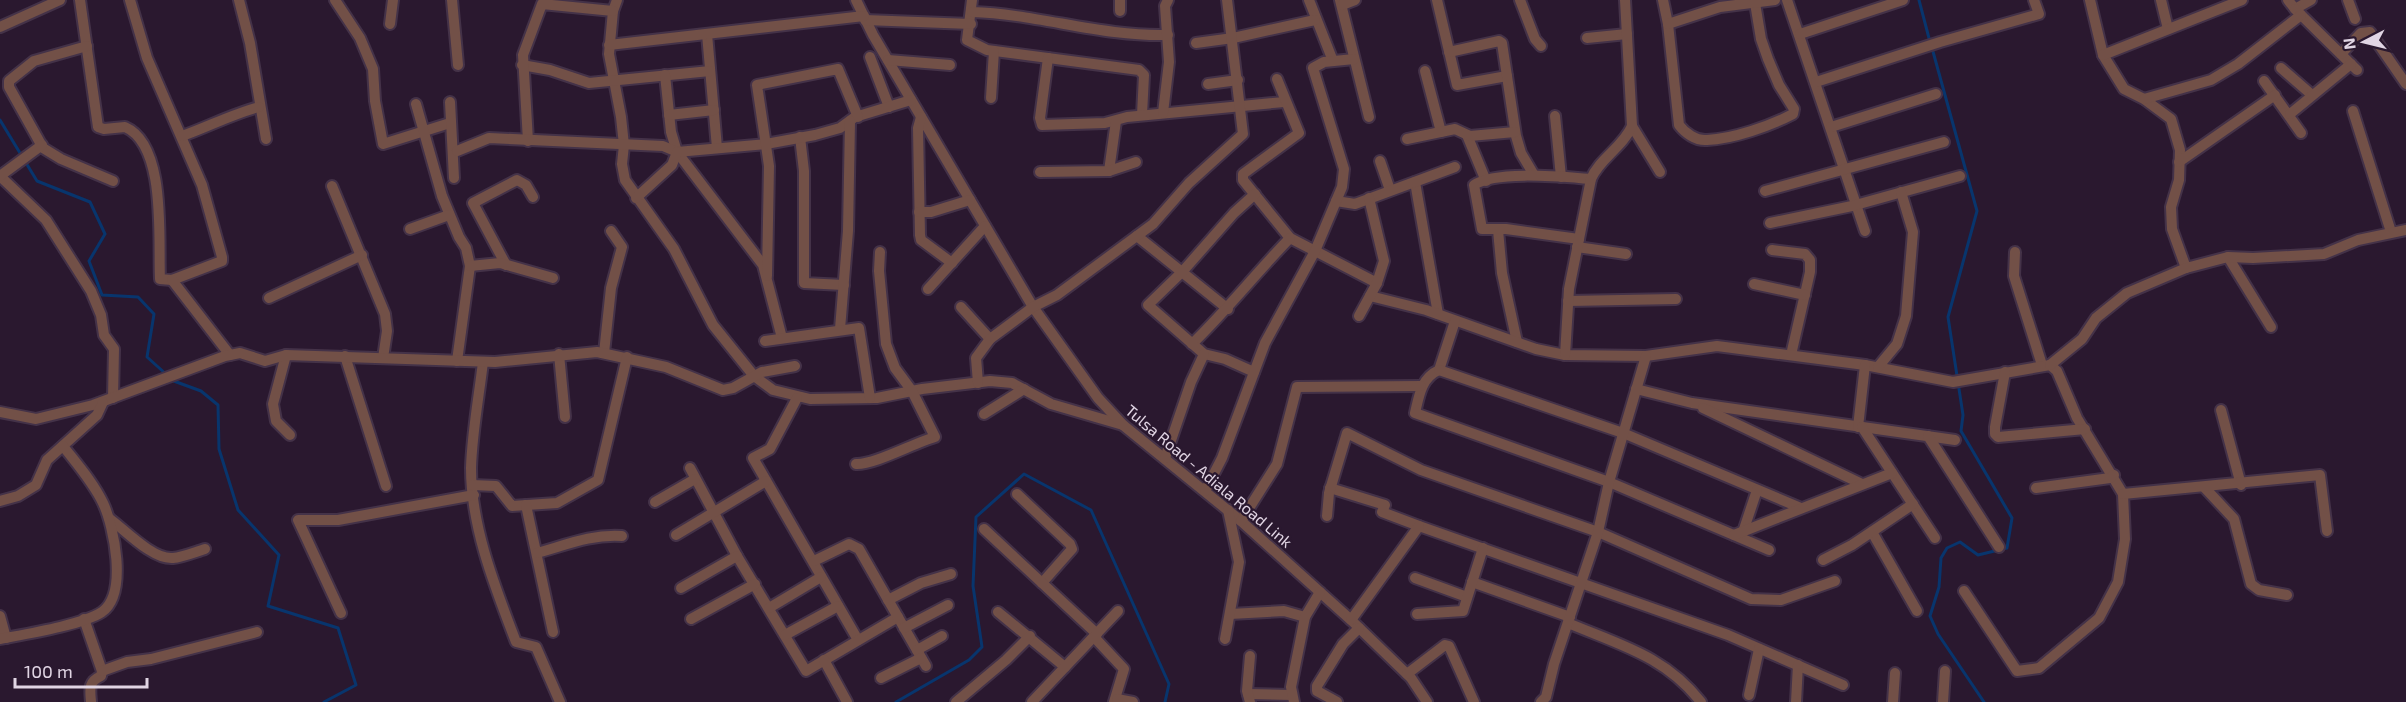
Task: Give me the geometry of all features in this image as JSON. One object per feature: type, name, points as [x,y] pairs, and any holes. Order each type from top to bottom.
[{"type":"street","points":[[0,27],[60,0]]},
{"type":"street","points":[[80,0],[98,126],[104,129],[125,127],[130,129],[145,145],[152,163],[159,279],[172,280],[222,261],[222,257],[202,185],[147,58],[130,0]]},
{"type":"street","points":[[239,0],[250,43],[266,139]]},
{"type":"street","points":[[335,0],[360,38],[373,69],[375,101],[384,144],[450,123]]},
{"type":"street","points":[[390,24],[393,0]]},
{"type":"street","points":[[452,0],[458,65]]},
{"type":"street","name":"Tulsa Road - Adiala Road Link","points":[[855,0],[1033,307],[1098,398],[1123,425],[1241,521],[1355,624],[1407,674],[1427,702]]},
{"type":"street","points":[[972,0],[971,24],[967,40],[994,51],[1142,72],[1144,75],[1142,115]]},
{"type":"street","points":[[1163,113],[1169,62],[1165,6],[1168,0]]},
{"type":"street","points":[[978,382],[976,358],[990,339],[1033,307],[1057,295],[1153,224],[1190,183],[1243,134],[1242,106],[1227,0]]},
{"type":"street","points":[[1309,0],[1333,62]]},
{"type":"street","points":[[1355,0],[1341,2],[1370,117]]},
{"type":"street","points":[[1437,0],[1457,85],[1507,76]]},
{"type":"street","points":[[1520,0],[1535,39],[1541,46]]},
{"type":"street","points":[[1564,355],[1569,301],[1591,179],[1594,172],[1628,136],[1632,126],[1625,0]]},
{"type":"street","points":[[1663,0],[1681,128],[1693,137],[1707,141],[1762,128],[1793,114],[1794,109],[1779,85],[1761,39],[1755,3]]},
{"type":"street","points":[[1668,24],[1720,7],[1774,0]]},
{"type":"street","points":[[1787,0],[1865,231]]},
{"type":"street","points":[[1800,34],[1903,0]]},
{"type":"street","points":[[1816,82],[1940,42],[2038,14],[2034,0]]},
{"type":"street","points":[[2090,0],[2103,55],[2124,90],[2144,99],[2171,119],[2180,150],[2179,180],[2170,207],[2172,229],[2186,268]]},
{"type":"street","points":[[2161,0],[2168,29]]},
{"type":"street","points":[[2103,55],[2242,0]]},
{"type":"street","points":[[2288,0],[2354,67],[2312,95],[2290,114]]},
{"type":"street","points":[[2144,99],[2211,80],[2238,64],[2311,0]]},
{"type":"street","points":[[2348,0],[2355,19]]},
{"type":"street","points":[[528,141],[523,55],[542,4],[615,5],[609,45],[624,145],[622,164],[625,180],[674,249],[713,325],[754,376],[773,390],[797,398],[870,399],[978,382],[1012,383],[1051,404],[1123,425]]},
{"type":"street","points":[[972,12],[1051,21],[1134,36],[1168,35]]},
{"type":"street","points":[[609,45],[865,18],[971,24]]},
{"type":"street","points":[[1196,43],[1233,38],[1315,20]]},
{"type":"street","points":[[2341,54],[2361,33],[2370,32],[2406,84]]},
{"type":"street","points":[[707,34],[717,148]]},
{"type":"street","points":[[1587,38],[1627,34]]},
{"type":"street","points":[[1449,52],[1499,41],[1504,48],[1515,132],[1521,153],[1534,175]]},
{"type":"street","points":[[87,46],[34,61],[9,81],[9,87],[42,145],[61,159],[113,181]]},
{"type":"street","points":[[991,98],[994,51]]},
{"type":"street","points":[[870,57],[889,107]]},
{"type":"street","points":[[1048,58],[1040,118],[1042,124],[1116,120],[1142,115],[1284,102]]},
{"type":"street","points":[[1205,491],[1222,458],[1265,343],[1314,251],[1342,187],[1344,169],[1313,68],[1324,62],[1354,59]]},
{"type":"street","points":[[888,60],[950,65]]},
{"type":"street","points":[[522,65],[550,70],[589,83],[711,72]]},
{"type":"street","points":[[2281,68],[2312,95]]},
{"type":"street","points":[[782,338],[767,276],[769,166],[758,85],[838,69],[854,119],[844,285],[839,315],[840,329]]},
{"type":"street","points":[[1425,71],[1442,132]]},
{"type":"street","points":[[636,198],[672,165],[677,153],[669,115],[665,75]]},
{"type":"street","points":[[1277,79],[1284,102],[1299,134],[1243,174],[1243,180],[1290,238],[1377,283]]},
{"type":"street","points":[[1208,84],[1238,80]]},
{"type":"street","points":[[2264,81],[2290,114],[2301,133]]},
{"type":"street","points":[[1831,127],[1936,94]]},
{"type":"street","points":[[2180,162],[2275,95]]},
{"type":"street","points":[[677,153],[766,144],[840,128],[854,119],[912,100]]},
{"type":"street","points":[[450,102],[454,178]]},
{"type":"street","points":[[416,104],[450,215],[466,248],[470,266],[457,361]]},
{"type":"street","points":[[182,136],[225,121],[236,113],[259,107]]},
{"type":"street","points":[[669,115],[714,110]]},
{"type":"street","points":[[2354,111],[2391,232]]},
{"type":"street","points":[[1555,116],[1561,177]]},
{"type":"street","points":[[921,117],[918,134],[921,240],[952,263]]},
{"type":"street","points":[[1110,171],[1116,120]]},
{"type":"street","points":[[1632,126],[1660,172]]},
{"type":"street","points":[[1407,139],[1459,129],[1467,135],[1486,181]]},
{"type":"street","points":[[1467,135],[1515,132]]},
{"type":"street","points":[[800,137],[804,171],[804,283],[844,285]]},
{"type":"street","points":[[457,151],[489,138],[663,146],[677,153],[750,247],[767,276]]},
{"type":"street","points":[[1764,191],[1944,142]]},
{"type":"street","points":[[0,501],[18,496],[36,485],[47,459],[97,415],[108,400],[114,349],[104,335],[101,315],[91,291],[46,220],[0,176],[42,145]]},
{"type":"street","points":[[1380,161],[1390,190]]},
{"type":"street","points":[[1040,172],[1110,171],[1136,162]]},
{"type":"street","points":[[1336,201],[1355,204],[1455,167]]},
{"type":"street","points":[[1591,179],[1534,175],[1486,181],[1474,185],[1482,230],[1498,230],[1578,243],[1626,254]]},
{"type":"street","points":[[1770,223],[1857,205],[1960,176]]},
{"type":"street","points":[[506,265],[473,203],[517,180],[526,185],[533,197]]},
{"type":"street","points":[[1415,182],[1438,314]]},
{"type":"street","points":[[332,186],[385,314],[387,339],[383,358]]},
{"type":"street","points":[[1878,367],[1897,344],[1906,316],[1913,232],[1901,192]]},
{"type":"street","points":[[1254,372],[1226,359],[1204,354],[1148,305],[1183,271],[1234,213],[1255,194]]},
{"type":"street","points":[[1359,316],[1377,283],[1385,254],[1369,198]]},
{"type":"street","points":[[919,212],[931,212],[970,200]]},
{"type":"street","points":[[410,229],[450,215]]},
{"type":"street","points":[[928,289],[985,226]]},
{"type":"street","points":[[1498,230],[1502,273],[1517,342]]},
{"type":"street","points":[[1370,296],[1438,314],[1517,342],[1564,355],[1646,356],[1718,346],[1866,365],[1953,382],[2046,365],[2082,339],[2096,318],[2127,293],[2186,268],[2228,257],[2324,254],[2358,240],[2406,230]]},
{"type":"street","points":[[603,353],[611,288],[622,247],[611,231]]},
{"type":"street","points":[[1137,236],[1228,309]]},
{"type":"street","points":[[1192,344],[1228,309],[1257,272],[1290,238]]},
{"type":"street","points":[[1772,250],[1807,255],[1810,264],[1791,355]]},
{"type":"street","points":[[856,464],[865,464],[935,437],[912,392],[895,368],[886,344],[879,271],[880,252]]},
{"type":"street","points":[[1964,591],[2011,665],[2017,671],[2039,668],[2100,618],[2118,582],[2125,539],[2123,494],[2114,475],[2077,418],[2057,371],[2046,365],[2014,276],[2015,252]]},
{"type":"street","points":[[269,298],[362,255]]},
{"type":"street","points":[[2228,257],[2271,327]]},
{"type":"street","points":[[470,266],[506,265],[552,278]]},
{"type":"street","points":[[172,280],[230,355]]},
{"type":"street","points":[[1754,284],[1805,295]]},
{"type":"street","points":[[1569,301],[1676,299]]},
{"type":"street","points":[[961,307],[990,339]]},
{"type":"street","points":[[1439,370],[1455,321]]},
{"type":"street","points":[[765,341],[857,327],[860,330],[870,399]]},
{"type":"street","points":[[0,412],[36,419],[108,400],[175,373],[240,353],[265,361],[286,355],[483,362],[559,354],[603,353],[666,367],[723,390],[762,372],[795,366]]},
{"type":"street","points":[[559,354],[565,417]]},
{"type":"street","points":[[1165,458],[1191,382],[1204,354]]},
{"type":"street","points":[[286,355],[273,404],[276,421],[290,435]]},
{"type":"street","points":[[345,356],[386,486]]},
{"type":"street","points":[[1541,702],[1546,697],[1554,664],[1598,532],[1609,482],[1646,356]]},
{"type":"street","points":[[341,613],[298,520],[338,520],[496,486],[512,506],[557,503],[598,480],[627,357]]},
{"type":"street","points":[[483,362],[471,466],[473,490],[490,575],[516,642],[536,647],[560,702]]},
{"type":"street","points":[[1866,365],[1860,427],[1935,538]]},
{"type":"street","points":[[1769,550],[1738,533],[1609,482],[1415,413],[1421,386],[1432,373],[1439,370],[1623,434],[1801,508]]},
{"type":"street","points":[[2004,372],[1995,427],[1998,438],[2085,429]]},
{"type":"street","points":[[1241,521],[1277,464],[1297,387],[1421,386]]},
{"type":"street","points":[[984,414],[1024,389]]},
{"type":"street","points":[[1636,389],[1692,403],[1955,440]]},
{"type":"street","points":[[797,398],[770,449],[753,458],[858,640]]},
{"type":"street","points":[[1692,403],[1862,484]]},
{"type":"street","points":[[2221,410],[2241,485]]},
{"type":"street","points":[[1327,516],[1330,488],[1347,433],[1421,470],[1598,532],[1751,599],[1781,600],[1835,580]]},
{"type":"street","points":[[1928,436],[1999,547]]},
{"type":"street","points":[[0,616],[3,639],[84,619],[108,607],[115,595],[117,574],[110,519],[95,488],[63,446]]},
{"type":"street","points":[[690,468],[737,555],[806,671],[898,617]]},
{"type":"street","points":[[1738,533],[1892,473]]},
{"type":"street","points":[[2036,488],[2114,475]]},
{"type":"street","points":[[2123,494],[2241,485],[2320,475],[2327,531]]},
{"type":"street","points":[[655,502],[695,479]]},
{"type":"street","points":[[676,535],[766,481]]},
{"type":"street","points":[[1330,488],[1385,505],[1382,512],[1580,582],[1759,649],[1843,685]]},
{"type":"street","points":[[2205,488],[2234,519],[2251,584],[2259,590],[2287,595]]},
{"type":"street","points":[[1738,533],[1757,490]]},
{"type":"street","points":[[1017,494],[1070,544],[1072,549],[1042,583]]},
{"type":"street","points":[[1823,560],[1872,532],[1912,504]]},
{"type":"street","points":[[526,505],[554,632]]},
{"type":"street","points":[[1225,639],[1239,562],[1228,510]]},
{"type":"street","points":[[110,519],[152,553],[164,557],[172,559],[205,549]]},
{"type":"street","points":[[1337,702],[1319,698],[1317,686],[1419,526]]},
{"type":"street","points":[[984,529],[1042,583],[1124,669],[1115,701],[1133,702]]},
{"type":"street","points":[[1872,532],[1917,611]]},
{"type":"street","points":[[537,553],[563,546],[571,540],[622,536]]},
{"type":"street","points":[[814,561],[838,547],[854,545],[921,658]]},
{"type":"street","points":[[1417,614],[1461,612],[1483,548]]},
{"type":"street","points":[[681,588],[737,555]]},
{"type":"street","points":[[888,600],[921,583],[951,574]]},
{"type":"street","points":[[769,608],[821,577]]},
{"type":"street","points":[[1415,578],[1467,597]]},
{"type":"street","points":[[1472,582],[1569,620],[1656,660],[1690,688],[1701,702]]},
{"type":"street","points":[[691,619],[755,584]]},
{"type":"street","points":[[1250,656],[1249,698],[1293,699],[1291,687],[1305,617],[1320,592]]},
{"type":"street","points":[[904,628],[948,605]]},
{"type":"street","points":[[785,635],[838,606]]},
{"type":"street","points":[[1032,702],[1118,611]]},
{"type":"street","points":[[1230,614],[1284,611],[1305,617]]},
{"type":"street","points":[[998,612],[1030,636],[1065,668]]},
{"type":"street","points":[[84,619],[102,670],[101,676],[91,682],[91,702]]},
{"type":"street","points":[[102,670],[127,662],[151,659],[257,632]]},
{"type":"street","points":[[880,678],[921,658],[942,636]]},
{"type":"street","points":[[956,702],[1006,660],[1030,636]]},
{"type":"street","points":[[1407,674],[1445,645],[1449,646],[1474,702]]},
{"type":"street","points":[[1749,695],[1759,649]]},
{"type":"street","points":[[824,660],[848,702]]},
{"type":"street","points":[[1796,702],[1798,665]]},
{"type":"street","points":[[1943,702],[1945,671]]},
{"type":"street","points":[[1893,702],[1895,673]]},
{"type":"waterway","points":[[1919,0],[1930,42]]},
{"type":"waterway","points":[[1932,48],[1977,211],[1948,317],[1963,415],[1961,431],[2012,518],[2007,548],[1978,555],[1960,542],[1947,548],[1941,558],[1939,587],[1930,616],[1938,634],[1984,702]]},
{"type":"waterway","points":[[0,120],[37,181],[90,202],[105,234],[89,261],[102,295],[138,297],[154,314],[147,357],[167,375]]},
{"type":"waterway","points":[[171,380],[201,391],[218,405],[219,449],[238,510],[279,555],[268,606],[338,628],[356,685],[324,702]]},
{"type":"waterway","points":[[896,702],[969,660],[982,647],[973,586],[976,517],[1024,474],[1091,510],[1169,684],[1165,702]]}]
